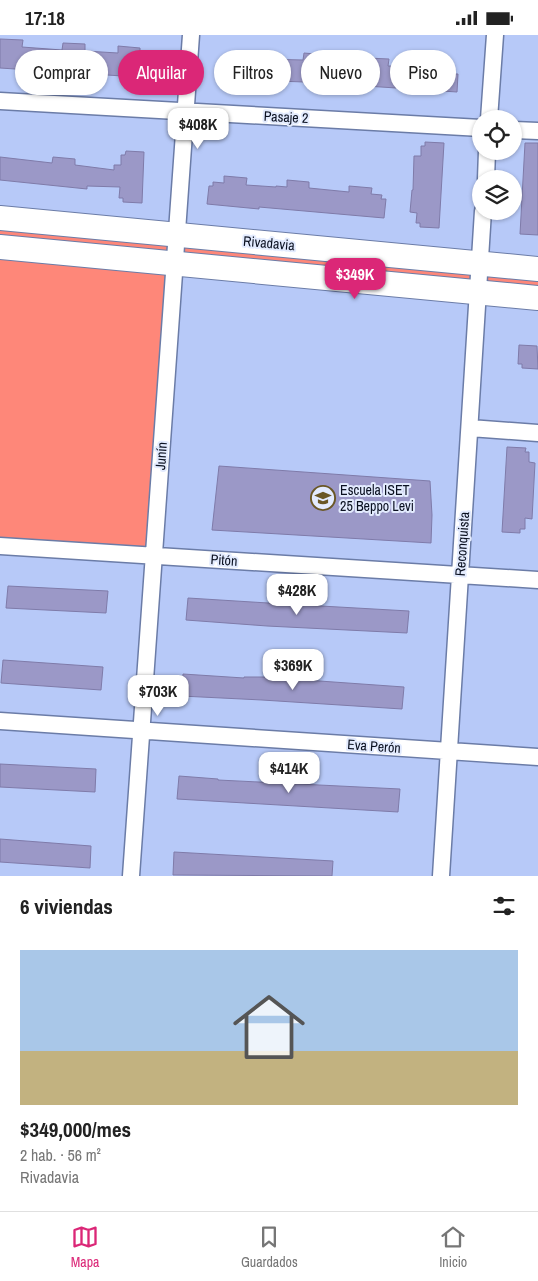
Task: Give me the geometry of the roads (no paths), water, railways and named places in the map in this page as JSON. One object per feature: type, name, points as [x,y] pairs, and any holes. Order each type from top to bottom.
[{"type":"street","name":"Junín","points":[[131,876],[191,35]]},
{"type":"street","points":[[490,110],[495,35]]},
{"type":"street","name":"Pasaje 2","points":[[0,101],[472,127]]},
{"type":"street","points":[[522,130],[538,131]]},
{"type":"street","name":"Rivadavia","points":[[0,218],[538,269]]},
{"type":"street","name":"Reconquista","points":[[441,876],[483,220]]},
{"type":"street","points":[[0,247],[538,298]]},
{"type":"street","points":[[470,428],[538,433]]},
{"type":"street","name":"Pitón","points":[[0,546],[538,580]]},
{"type":"street","name":"Eva Perón","points":[[0,721],[538,757]]},
{"type":"place","name":"Escuela ISET 25 Beppo Levi","points":[[323,498]]}]
